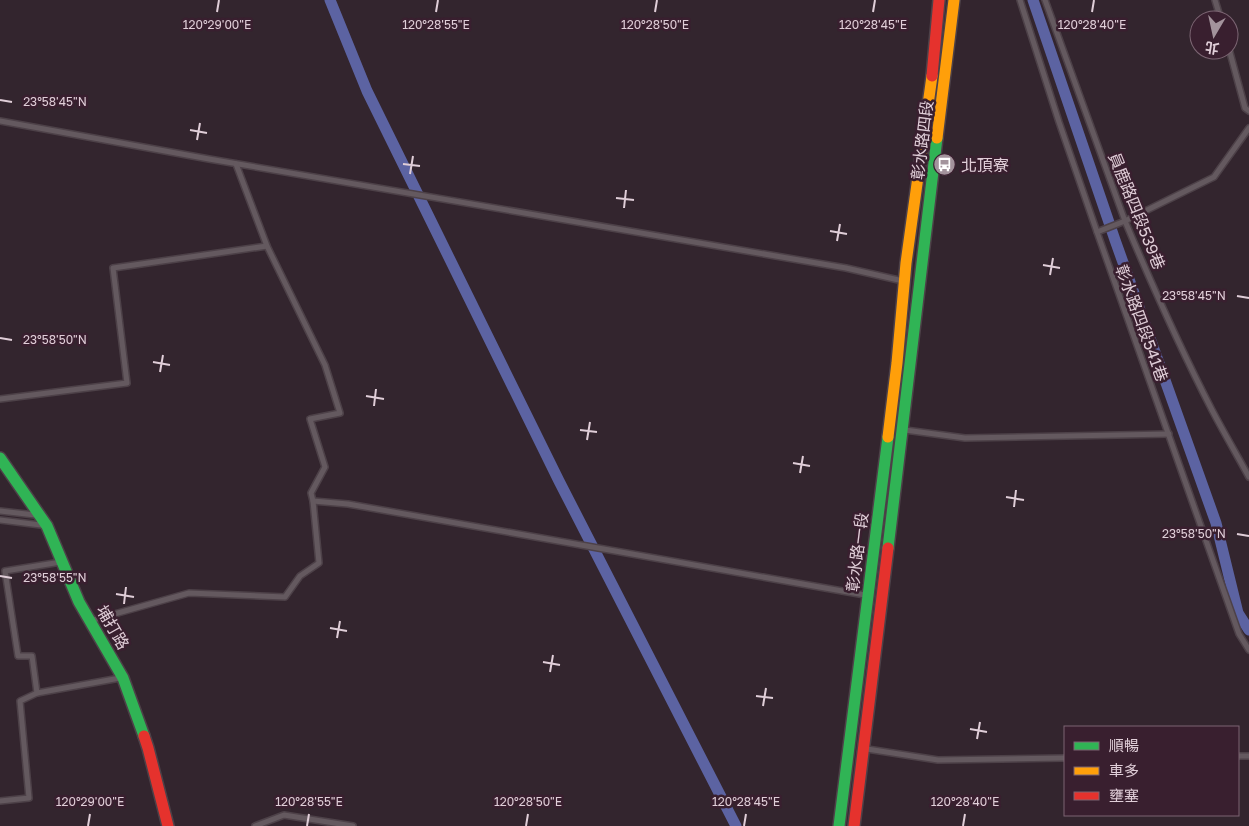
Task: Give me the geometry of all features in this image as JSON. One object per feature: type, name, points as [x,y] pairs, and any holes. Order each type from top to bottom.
[{"type":"main road","name":"彰水路四段","points":[[904,282],[933,71],[939,0]]},
{"type":"main road","name":"彰水路四段","points":[[921,283],[954,0]]},
{"type":"main road","name":"彰水路一段","points":[[839,826],[875,545],[904,282]]},
{"type":"main road","name":"彰水路一段","points":[[854,826],[921,283]]},
{"type":"main road","name":"埔打路","points":[[0,458],[44,521],[78,602],[123,678],[148,748],[168,826]]},
{"type":"lane","name":"彰水路四段541巷","points":[[1020,0],[1097,232],[1239,634],[1249,650]]},
{"type":"lane","name":"員鹿路四段539巷","points":[[1045,0],[1125,221],[1168,320],[1212,410],[1249,477]]},
{"type":"lane","points":[[1232,60],[1245,108],[1249,111]]},
{"type":"lane","points":[[0,121],[236,164],[846,268],[904,282],[921,283]]},
{"type":"lane","points":[[1097,232],[1125,221],[1214,177],[1249,128]]},
{"type":"lane","points":[[90,621],[189,593],[285,597],[300,576],[319,563],[311,493],[325,467],[310,419],[340,413],[325,365],[267,246],[236,164]]},
{"type":"lane","points":[[0,399],[127,383],[113,268],[267,246]]},
{"type":"lane","points":[[903,429],[965,438],[1169,434]]},
{"type":"lane","points":[[313,501],[348,504],[883,598]]},
{"type":"lane","points":[[0,511],[44,521]]},
{"type":"lane","points":[[0,520],[44,521]]},
{"type":"lane","points":[[37,693],[32,656],[18,656],[5,571],[62,562]]},
{"type":"lane","points":[[0,801],[29,798],[20,701],[37,693],[123,678]]},
{"type":"lane","points":[[864,748],[938,760],[1064,758]]},
{"type":"lane","points":[[255,826],[284,815],[353,826]]},
{"type":"waterway","points":[[330,0],[367,91],[559,481],[736,826]]},
{"type":"waterway","points":[[1033,0],[1115,240],[1216,523],[1238,613],[1249,630]]},
{"type":"traffic: fast","points":[[888,548],[937,138]]},
{"type":"traffic: fast","points":[[839,826],[888,437]]},
{"type":"traffic: fast","points":[[0,458],[47,526],[79,602],[123,678],[144,736]]},
{"type":"traffic: slow","points":[[937,138],[954,0]]},
{"type":"traffic: slow","points":[[888,437],[906,263],[932,76]]},
{"type":"traffic: jam","points":[[932,76],[939,0]]},
{"type":"traffic: jam","points":[[854,826],[888,548]]},
{"type":"traffic: jam","points":[[144,736],[168,826]]},
{"type":"place","name":"北頂寮","points":[[945,165]]}]
